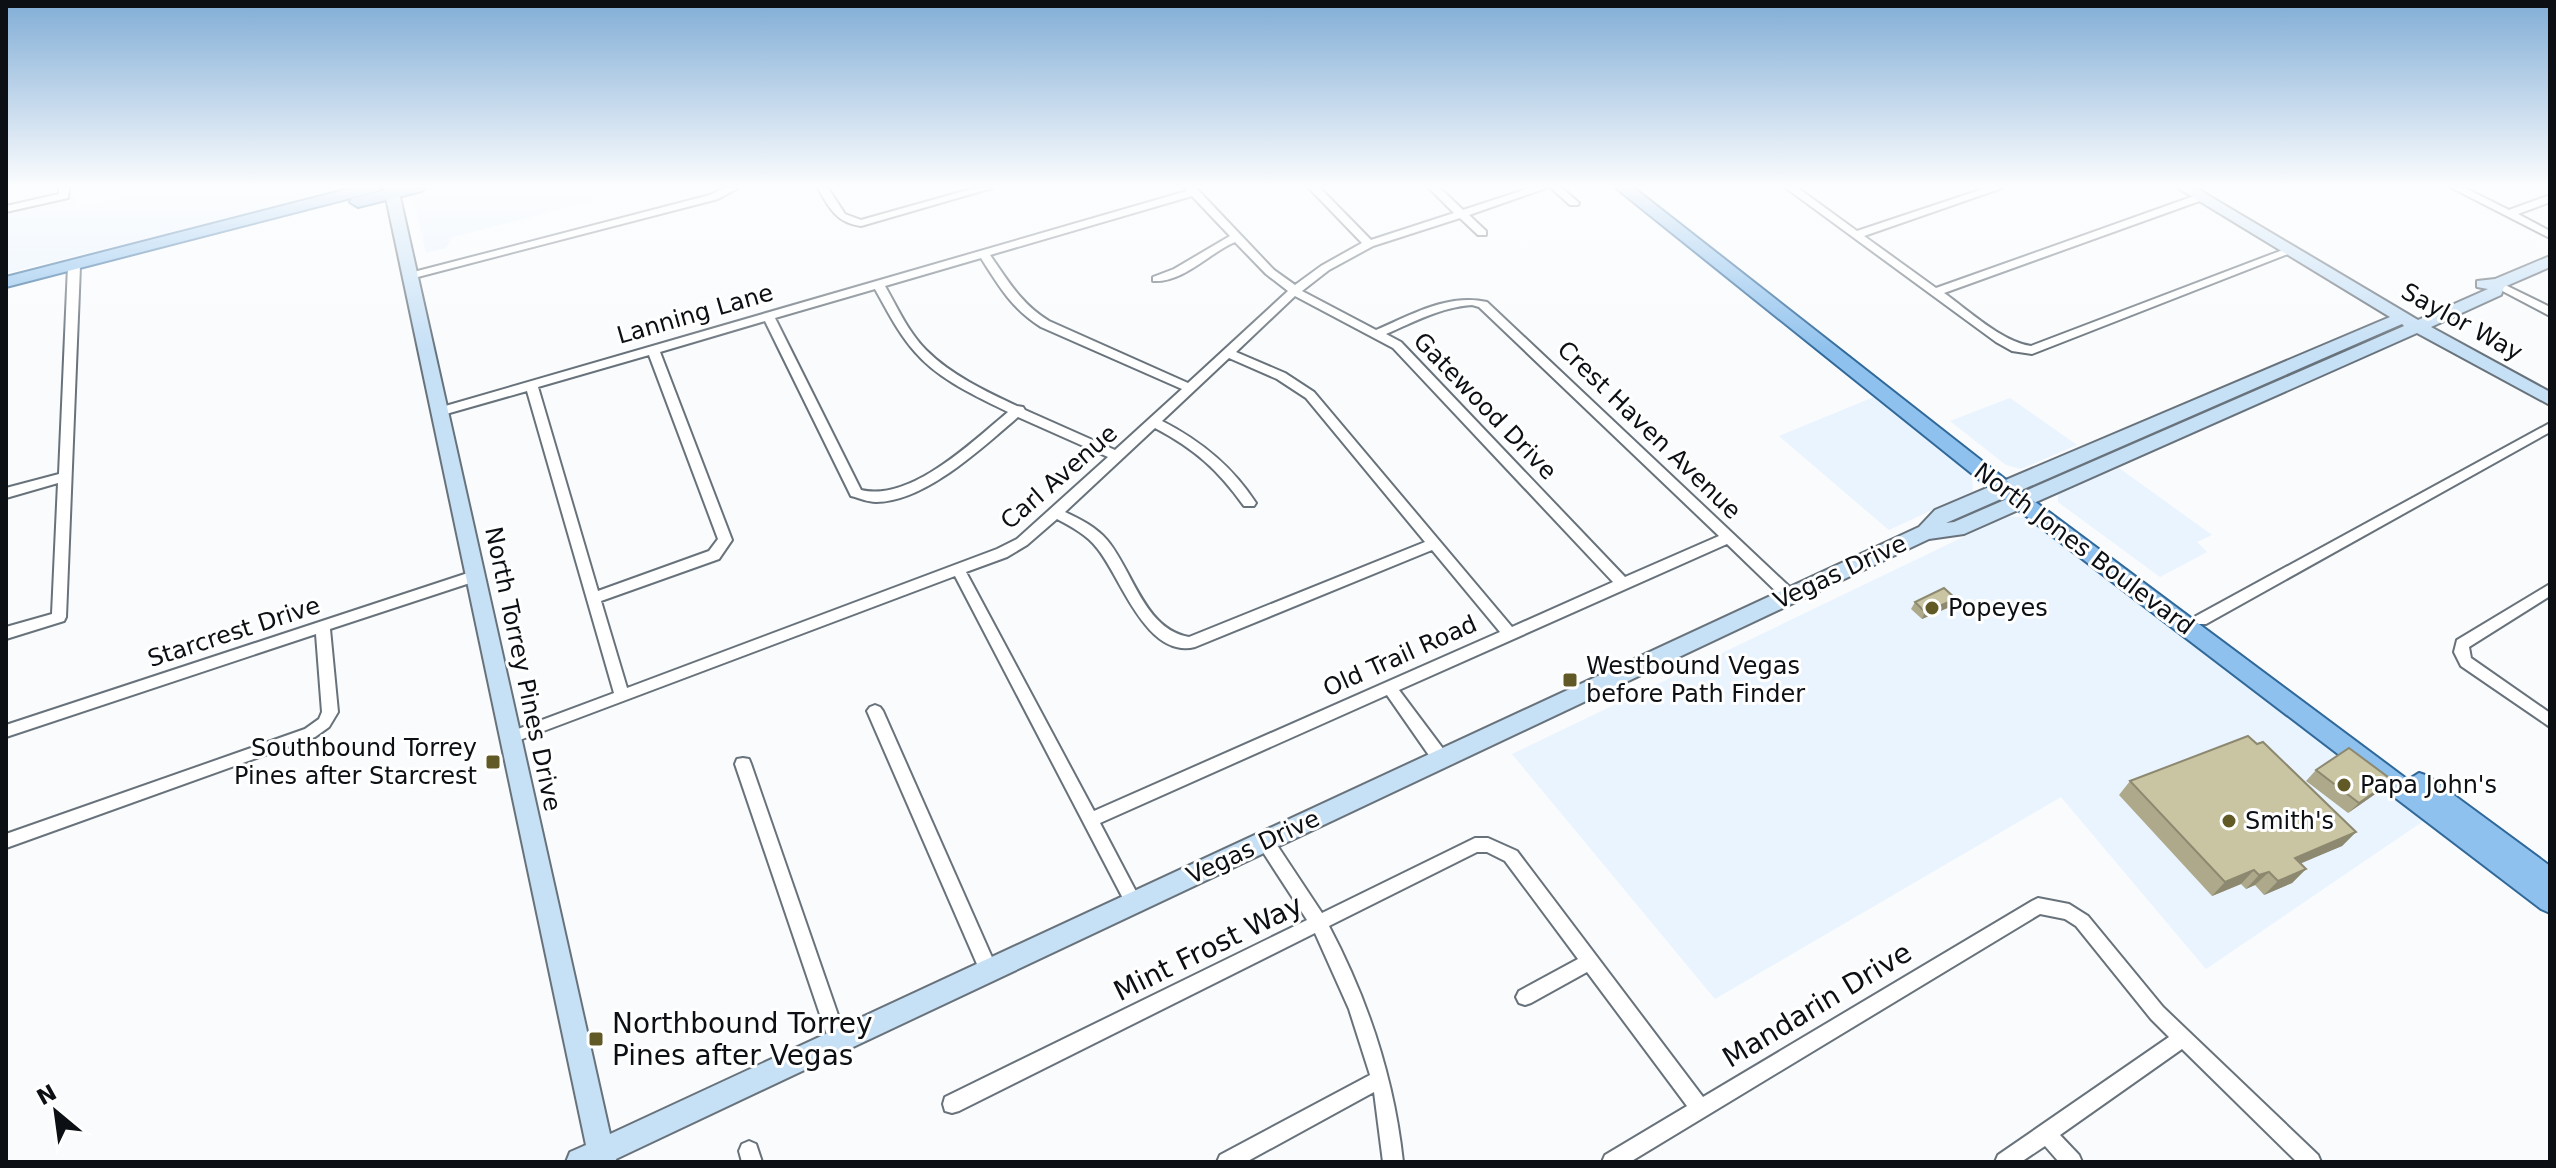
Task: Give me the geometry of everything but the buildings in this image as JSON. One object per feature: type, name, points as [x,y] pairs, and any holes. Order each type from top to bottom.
[{"type":"main road","points":[[6,282],[171,243]]},
{"type":"main road","name":"North Torrey Pines Drive","points":[[400,243],[512,737],[595,1159]]},
{"type":"main road","name":"North Jones Boulevard","points":[[1696,243],[2017,491],[2147,597],[2550,881]]},
{"type":"main road","name":"North Jones Boulevard","points":[[1706,243],[1782,307]]},
{"type":"main road","name":"Saylor Way","points":[[2279,243],[2410,322],[2550,399]]},
{"type":"main road","name":"Vegas Drive","points":[[595,1159],[838,1041],[1926,532],[1957,529],[2017,491],[2410,322],[2495,292],[2497,284],[2550,261]]},
{"type":"main road","name":"North Jones Boulevard","points":[[2017,491],[2201,620],[2308,710],[2550,901]]},
{"type":"main road","points":[[2147,597],[2201,620]]},
{"type":"street","points":[[410,276],[539,243]]},
{"type":"street","name":"Lanning Lane","points":[[439,412],[1018,243]]},
{"type":"street","points":[[1157,279],[1172,276],[1210,248],[1224,243]]},
{"type":"street","name":"Gatewood Drive","points":[[1241,243],[1294,291],[1379,333],[1420,367],[1623,584]]},
{"type":"street","name":"Carl Avenue","points":[[512,737],[959,571],[1022,542],[1294,291],[1325,268],[1373,243]]},
{"type":"street","points":[[1866,243],[2000,339],[2025,350],[2032,350],[2292,250]]},
{"type":"street","points":[[1935,292],[2074,243]]},
{"type":"street","points":[[983,253],[1027,313],[1045,324],[1190,388]]},
{"type":"street","points":[[6,633],[59,617],[74,266]]},
{"type":"street","points":[[878,283],[921,353],[941,370],[1117,456]]},
{"type":"street","points":[[2497,284],[2550,312]]},
{"type":"street","name":"Crest Haven Avenue","points":[[1379,333],[1451,304],[1475,301],[1494,311],[1790,596]]},
{"type":"street","points":[[768,315],[856,493],[865,499],[878,498],[935,478],[1019,410]]},
{"type":"street","points":[[593,598],[700,561],[721,548],[724,531],[653,349]]},
{"type":"street","points":[[1228,353],[1281,376],[1310,395],[1510,634]]},
{"type":"street","points":[[531,384],[622,696]]},
{"type":"street","points":[[1154,422],[1194,442],[1211,456],[1249,503]]},
{"type":"street","points":[[2201,620],[2550,427]]},
{"type":"street","points":[[6,493],[66,476]]},
{"type":"street","points":[[1056,513],[1095,536],[1158,633],[1177,643],[1190,643],[1435,543]]},
{"type":"street","name":"Old Trail Road","points":[[1091,820],[1729,537]]},
{"type":"street","points":[[959,571],[1134,903]]},
{"type":"street","name":"Starcrest Drive","points":[[6,731],[477,575]]},
{"type":"street","points":[[2550,589],[2462,644],[2461,652],[2466,662],[2550,721]]},
{"type":"street","points":[[6,841],[310,733],[324,723],[330,712],[323,626]]},
{"type":"street","points":[[1389,687],[1441,759]]},
{"type":"street","points":[[875,711],[989,971]]},
{"type":"street","points":[[743,764],[838,1041]]},
{"type":"street","points":[[1265,841],[1318,923],[1350,989],[1380,1079],[1393,1162]]},
{"type":"street","name":"Mint Frost Way","points":[[952,1104],[1475,845],[1488,845],[1511,856],[1590,961]]},
{"type":"street","name":"Mandarin Drive","points":[[1612,1162],[2038,906],[2055,908],[2082,921],[2157,1013],[2183,1038]]},
{"type":"street","points":[[1525,997],[1590,961],[1700,1108]]},
{"type":"street","points":[[2005,1162],[2183,1038],[2311,1162]]},
{"type":"street","points":[[1227,1162],[1380,1079]]},
{"type":"street","points":[[2047,1134],[2072,1162]]},
{"type":"shaded area","points":[[6,243],[131,243],[6,273]]},
{"type":"shaded area","points":[[424,243],[449,243],[446,248],[426,253]]},
{"type":"shaded area","points":[[1874,397],[1972,476],[1973,491],[1889,530],[1779,436]]},
{"type":"shaded area","points":[[2010,398],[2077,445],[2021,469],[2006,465],[1950,421]]},
{"type":"shaded area","points":[[2119,468],[2212,535],[2197,542],[2207,552],[2160,577],[2058,502],[2058,494]]},
{"type":"shaded area","points":[[2007,516],[2031,518],[2444,807],[2206,969],[2061,797],[1715,999],[1512,754]]},
{"type":"place","name":"Popeyes","points":[[1932,608]]},
{"type":"place","name":"Westbound Vegas before Path Finder","points":[[1570,680]]},
{"type":"place","name":"Southbound Torrey Pines after Starcrest","points":[[493,762]]},
{"type":"place","name":"Papa John's","points":[[2344,785]]},
{"type":"place","name":"Smith's","points":[[2229,821]]},
{"type":"place","name":"Northbound Torrey Pines after Vegas","points":[[596,1039]]}]
